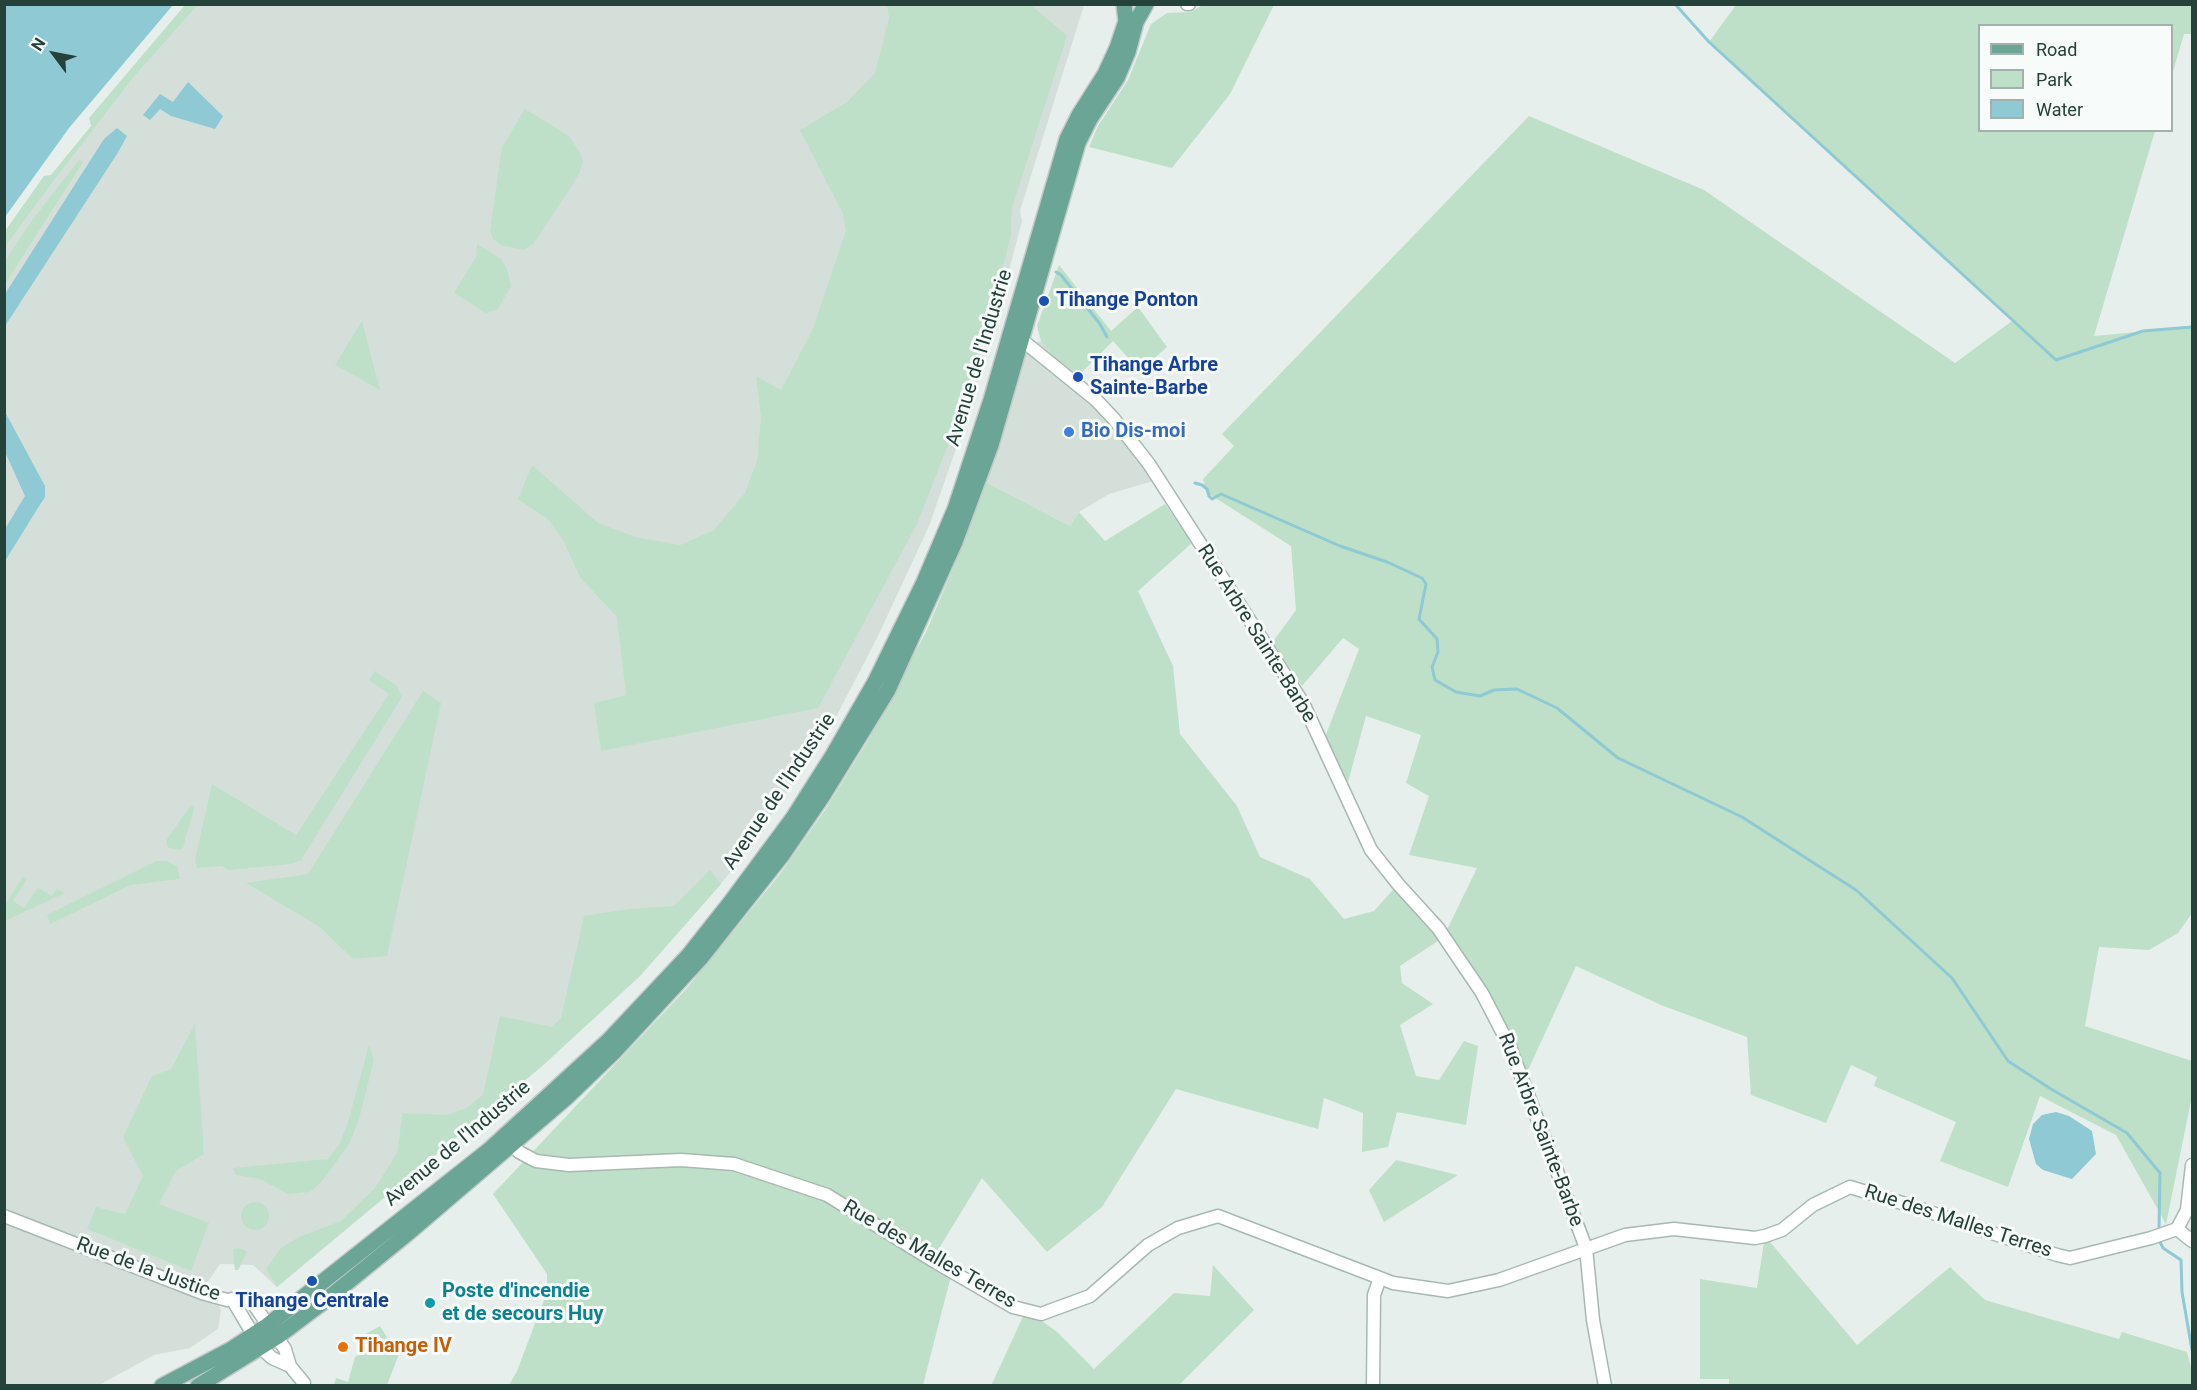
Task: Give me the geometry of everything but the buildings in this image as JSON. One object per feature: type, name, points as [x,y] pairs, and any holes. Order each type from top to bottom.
[{"type":"main road","name":"Avenue de l'Industrie","points":[[276,1336],[489,1150],[609,1040],[688,956],[793,818],[875,682],[955,508],[991,400],[1067,139],[1079,115],[1105,75],[1117,48],[1126,21],[1124,4]]},
{"type":"main road","name":"Avenue de l'Industrie","points":[[162,1386],[230,1350],[276,1336],[398,1242],[512,1145],[616,1050],[700,959],[783,854],[888,690],[955,543],[991,445],[1078,143],[1116,78],[1128,52],[1136,21],[1146,4]]},
{"type":"main road","name":"Avenue de l'Industrie","points":[[198,1386],[257,1342]]},
{"type":"street","points":[[1013,323],[1022,340]]},
{"type":"street","name":"Rue Arbre Sainte-Barbe","points":[[1022,340],[1096,400],[1130,438],[1170,494],[1303,703],[1371,850],[1398,885],[1438,928],[1482,993],[1510,1047],[1586,1248],[1593,1320],[1605,1386]]},
{"type":"street","points":[[489,1150],[512,1145],[518,1122]]},
{"type":"street","name":"Rue des Malles Terres","points":[[512,1145],[519,1152],[536,1161],[569,1165],[681,1160],[734,1164],[827,1195],[1013,1307],[1041,1314],[1090,1296],[1148,1245],[1178,1228],[1218,1216],[1393,1283],[1448,1292],[1499,1280],[1626,1234],[1674,1228],[1755,1238],[1765,1236],[1782,1230],[1813,1205],[1850,1187],[2057,1256],[2070,1258],[2177,1230]]},
{"type":"street","points":[[2193,1165],[2187,1210],[2177,1230],[2193,1241]]},
{"type":"street","name":"Rue de la Justice","points":[[4,1216],[202,1293],[227,1300],[252,1302],[276,1336],[290,1366]]},
{"type":"street","points":[[1373,1386],[1374,1296],[1380,1278]]},
{"type":"street","points":[[232,1299],[257,1342],[272,1358],[290,1366],[307,1385]]},
{"type":"shaded area","points":[[198,5],[1084,5],[1020,211],[1022,221],[995,324],[929,526],[878,636],[836,717],[752,844],[721,884],[640,976],[541,1067],[277,1287],[253,1265],[220,1264],[207,1283],[221,1310],[218,1329],[190,1348],[154,1355],[99,1385],[5,1386],[5,247],[134,77]]},
{"type":"shaded area","points":[[1041,341],[1054,358],[1079,375],[1161,471],[1153,481],[1109,494],[1079,512],[1070,526],[986,482],[1029,345]]},
{"type":"green space","points":[[1204,4],[1274,5],[1230,94],[1172,168],[1089,147],[1098,126],[1128,80],[1151,24],[1167,13],[1191,12]]},
{"type":"green space","points":[[185,5],[198,5],[134,77],[5,247],[5,231],[44,176],[51,175],[91,126],[89,118]]},
{"type":"green space","points":[[887,5],[1031,5],[1067,36],[1012,208],[1011,235],[989,320],[952,435],[917,524],[818,708],[601,751],[594,703],[626,695],[617,617],[580,577],[563,540],[549,520],[518,499],[532,465],[598,523],[635,537],[680,545],[714,530],[745,493],[757,461],[761,417],[756,376],[781,390],[812,331],[846,231],[843,214],[800,130],[847,102],[875,73],[889,18]]},
{"type":"green space","points":[[1736,5],[2192,5],[2192,34],[2184,34],[2173,72],[2173,24],[1978,24],[1978,132],[2155,132],[2094,336],[2192,327],[2192,913],[2178,933],[2149,950],[2099,947],[2085,1026],[2192,1061],[2192,1096],[2166,1224],[2116,1135],[2040,1096],[2008,1187],[1940,1161],[1956,1122],[1874,1086],[1877,1077],[1851,1065],[1826,1123],[1751,1095],[1747,1037],[1661,1005],[1576,966],[1529,1068],[1521,1075],[1444,937],[1400,966],[1402,983],[1433,1004],[1400,1025],[1416,1076],[1439,1080],[1464,1041],[1478,1046],[1466,1125],[1397,1112],[1388,1147],[1362,1152],[1363,1113],[1324,1098],[1318,1129],[1176,1089],[1102,1207],[1047,1252],[982,1178],[932,1260],[952,1272],[923,1385],[509,1385],[517,1371],[547,1292],[547,1274],[493,1194],[687,988],[780,874],[825,810],[867,742],[926,632],[986,482],[1070,526],[1079,512],[1105,541],[1165,504],[1192,543],[1138,591],[1173,666],[1180,734],[1237,806],[1260,857],[1310,879],[1344,919],[1374,911],[1398,884],[1444,936],[1477,868],[1409,855],[1429,796],[1406,783],[1421,735],[1366,716],[1345,793],[1322,745],[1359,649],[1343,638],[1302,686],[1272,643],[1296,610],[1291,546],[1206,492],[1203,479],[1234,446],[1222,434],[1529,116],[1704,190],[1955,363],[2012,321],[1709,42]]},
{"type":"green space","points":[[525,109],[569,136],[581,154],[583,162],[571,187],[534,243],[524,250],[501,245],[493,239],[490,231],[502,147]]},
{"type":"green space","points":[[79,160],[83,162],[5,284],[5,261],[33,219]]},
{"type":"green space","points":[[477,244],[501,259],[507,269],[511,286],[498,309],[486,313],[454,293],[476,257]]},
{"type":"green space","points":[[1059,265],[1111,331],[1138,307],[1167,347],[1140,371],[1113,341],[1079,375],[1054,358],[1041,341],[1037,326]]},
{"type":"green space","points":[[362,321],[380,390],[335,365]]},
{"type":"green space","points":[[375,671],[396,685],[402,697],[301,860],[291,864],[228,870],[222,866],[197,868],[195,859],[212,784],[296,835],[389,694],[369,680]]},
{"type":"green space","points":[[423,691],[441,703],[387,956],[353,959],[320,927],[246,883],[308,874]]},
{"type":"green space","points":[[191,805],[194,808],[183,848],[179,850],[169,848],[167,839]]},
{"type":"green space","points":[[156,861],[166,861],[177,866],[180,879],[131,885],[50,924],[47,915]]},
{"type":"green space","points":[[710,870],[721,884],[640,976],[541,1067],[277,1287],[266,1269],[281,1248],[299,1237],[341,1221],[376,1187],[398,1151],[402,1113],[448,1115],[466,1108],[483,1095],[500,1016],[552,1027],[561,1018],[584,916],[629,909],[674,906]]},
{"type":"green space","points":[[23,876],[27,879],[13,901],[24,908],[38,888],[52,896],[57,889],[65,893],[5,921],[5,905]]},
{"type":"green space","points":[[195,1024],[204,1154],[176,1171],[159,1204],[209,1223],[191,1271],[87,1229],[96,1207],[125,1214],[143,1176],[123,1137],[152,1076],[171,1069]]},
{"type":"green space","points":[[369,1045],[374,1059],[359,1119],[349,1144],[323,1180],[310,1192],[288,1194],[260,1179],[236,1175],[233,1168],[328,1159],[340,1143],[348,1122]]},
{"type":"green space","points":[[1396,1160],[1458,1175],[1384,1222],[1369,1190]]},
{"type":"green space","points":[[255,1202],[265,1206],[269,1216],[265,1226],[255,1230],[245,1226],[241,1216],[245,1206]]},
{"type":"green space","points":[[1765,1236],[1857,1345],[1950,1267],[1985,1300],[2119,1339],[2122,1332],[2187,1352],[2192,1372],[2192,1385],[1729,1385],[1729,1379],[1700,1379],[1700,1279],[1757,1288]]},
{"type":"green space","points":[[235,1248],[247,1252],[238,1270],[235,1270],[233,1250]]},
{"type":"green space","points":[[1213,1265],[1254,1310],[1179,1385],[991,1386],[1026,1310],[1056,1331],[1094,1369],[1174,1293],[1210,1296]]},
{"type":"green space","points":[[380,1326],[393,1347],[399,1344],[401,1349],[387,1385],[334,1384],[336,1378],[348,1382],[355,1357],[368,1348],[362,1336]]},
{"type":"water","points":[[5,4],[173,5],[69,128],[5,217]]},
{"type":"water","points":[[188,82],[223,116],[215,129],[171,116],[160,109],[150,120],[143,115],[160,94],[173,102]]},
{"type":"water","points":[[117,128],[127,136],[117,154],[5,326],[5,294],[104,139]]},
{"type":"water","points":[[4,410],[45,486],[45,497],[5,561],[5,529],[25,496],[5,452]]},
{"type":"water","points":[[2056,1112],[2069,1116],[2092,1131],[2096,1154],[2072,1179],[2043,1170],[2036,1164],[2029,1139],[2033,1124],[2042,1115]]},
{"type":"waterway","points":[[1675,4],[1709,42],[2056,360],[2143,331],[2192,327]]},
{"type":"waterway","points":[[1056,272],[1061,275],[1100,324],[1107,337]]},
{"type":"waterway","points":[[1195,483],[1207,489],[1212,499],[1221,494],[1340,546],[1387,562],[1422,578],[1426,584],[1419,619],[1437,639],[1438,652],[1432,667],[1435,680],[1456,692],[1480,696],[1494,690],[1517,689],[1557,708],[1618,758],[1742,817],[1856,890],[1952,978],[2008,1061],[2127,1133],[2160,1173],[2159,1228]]},
{"type":"waterway","points":[[2160,1242],[2163,1248],[2181,1260],[2182,1292],[2192,1350]]},
{"type":"place","name":"Tihange Ponton","points":[[1044,301]]},
{"type":"place","name":"Tihange Arbre Sainte-Barbe","points":[[1078,377]]},
{"type":"place","name":"Bio Dis-moi","points":[[1069,432]]},
{"type":"place","name":"Tihange Centrale","points":[[312,1281]]},
{"type":"place","name":"Poste d'incendie et de secours Huy","points":[[430,1303]]},
{"type":"place","name":"Tihange IV","points":[[343,1347]]}]
